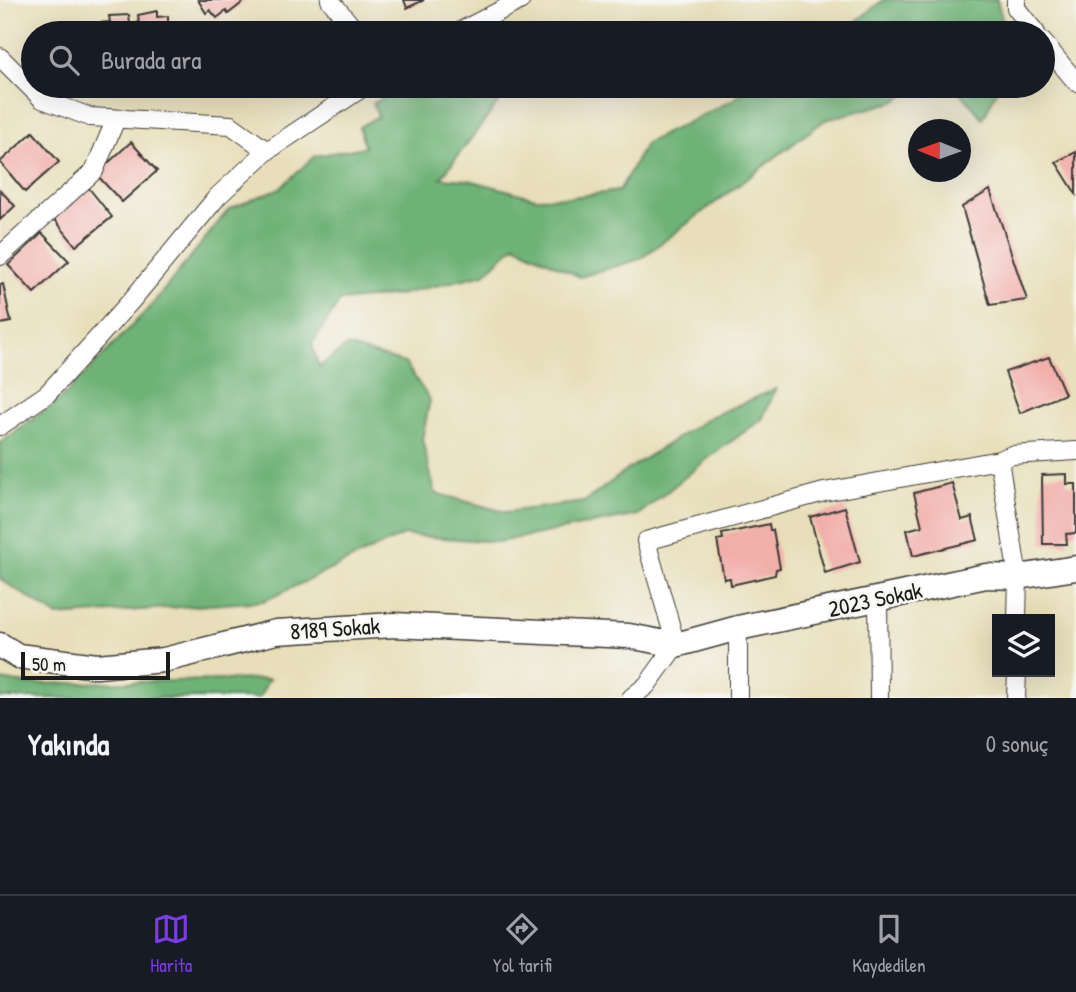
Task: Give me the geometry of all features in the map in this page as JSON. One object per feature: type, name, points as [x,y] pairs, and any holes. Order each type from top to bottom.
[{"type":"street","points":[[330,0],[347,21]]},
{"type":"street","points":[[480,21],[521,0]]},
{"type":"street","points":[[1016,0],[1016,9],[1026,21]]},
{"type":"street","points":[[0,57],[21,78]]},
{"type":"street","points":[[1055,57],[1076,82]]},
{"type":"street","points":[[41,98],[90,117],[231,125],[267,151]]},
{"type":"street","points":[[0,426],[47,394],[131,301],[218,196],[267,151],[347,98]]},
{"type":"street","points":[[0,256],[94,171],[116,119]]},
{"type":"street","points":[[631,698],[647,685],[676,645],[646,541],[824,492],[999,460],[1012,455],[1076,451]]},
{"type":"street","points":[[999,460],[1018,576],[1017,614]]},
{"type":"street","name":"2023 Sokak","points":[[676,645],[738,628],[986,576],[1018,576],[1076,568]]},
{"type":"street","points":[[878,597],[879,698]]},
{"type":"street","name":"8189 Sokak","points":[[0,645],[18,656],[97,666],[164,660],[276,632],[394,625],[629,636],[676,645]]},
{"type":"street","points":[[738,628],[738,698]]},
{"type":"street","points":[[1016,698],[1017,677]]},
{"type":"green space","points":[[883,0],[997,0],[1003,21],[857,21]]},
{"type":"green space","points":[[382,98],[502,98],[441,178],[469,180],[536,198],[619,191],[646,143],[735,98],[900,98],[825,120],[640,259],[580,277],[515,245],[484,274],[398,295],[340,301],[312,344],[319,367],[347,346],[405,363],[430,400],[422,439],[435,493],[505,512],[584,502],[627,470],[710,417],[776,389],[762,419],[638,515],[497,542],[403,535],[264,601],[57,616],[0,579],[0,443],[62,398],[151,306],[229,209],[280,188],[315,156],[365,147],[359,127],[378,116],[373,103]]},
{"type":"green space","points":[[965,98],[993,98],[983,119]]},
{"type":"green space","points":[[269,679],[259,698],[0,698],[0,680],[26,684]]},
{"type":"building","points":[[198,0],[246,0],[228,14],[226,11],[217,18],[210,10],[206,13]]},
{"type":"building","points":[[404,0],[424,0],[407,8]]},
{"type":"building","points":[[157,11],[157,17],[168,16],[168,21],[139,21],[138,15]]},
{"type":"building","points":[[129,15],[130,21],[110,21],[109,16]]},
{"type":"building","points":[[33,132],[59,162],[25,192],[0,162]]},
{"type":"building","points":[[131,142],[157,171],[122,202],[96,174]]},
{"type":"building","points":[[1076,152],[1076,194],[1056,162]]},
{"type":"building","points":[[88,187],[112,217],[76,246],[52,216]]},
{"type":"building","points":[[0,190],[15,206],[0,220]]},
{"type":"building","points":[[990,190],[1027,300],[990,305],[962,207]]},
{"type":"building","points":[[42,233],[69,261],[34,293],[8,265]]},
{"type":"building","points":[[3,284],[11,322],[0,324],[0,285]]},
{"type":"building","points":[[1049,357],[1065,394],[1020,413],[1005,372]]},
{"type":"building","points":[[1067,474],[1067,484],[1076,484],[1076,533],[1066,534],[1067,544],[1043,544],[1042,475]]},
{"type":"building","points":[[952,483],[962,520],[972,517],[978,540],[913,556],[907,530],[922,526],[914,493]]},
{"type":"building","points":[[845,507],[860,562],[825,573],[810,517]]},
{"type":"building","points":[[769,524],[770,530],[773,530],[780,568],[776,569],[775,575],[731,585],[730,578],[724,579],[717,540],[723,539],[722,534]]}]
